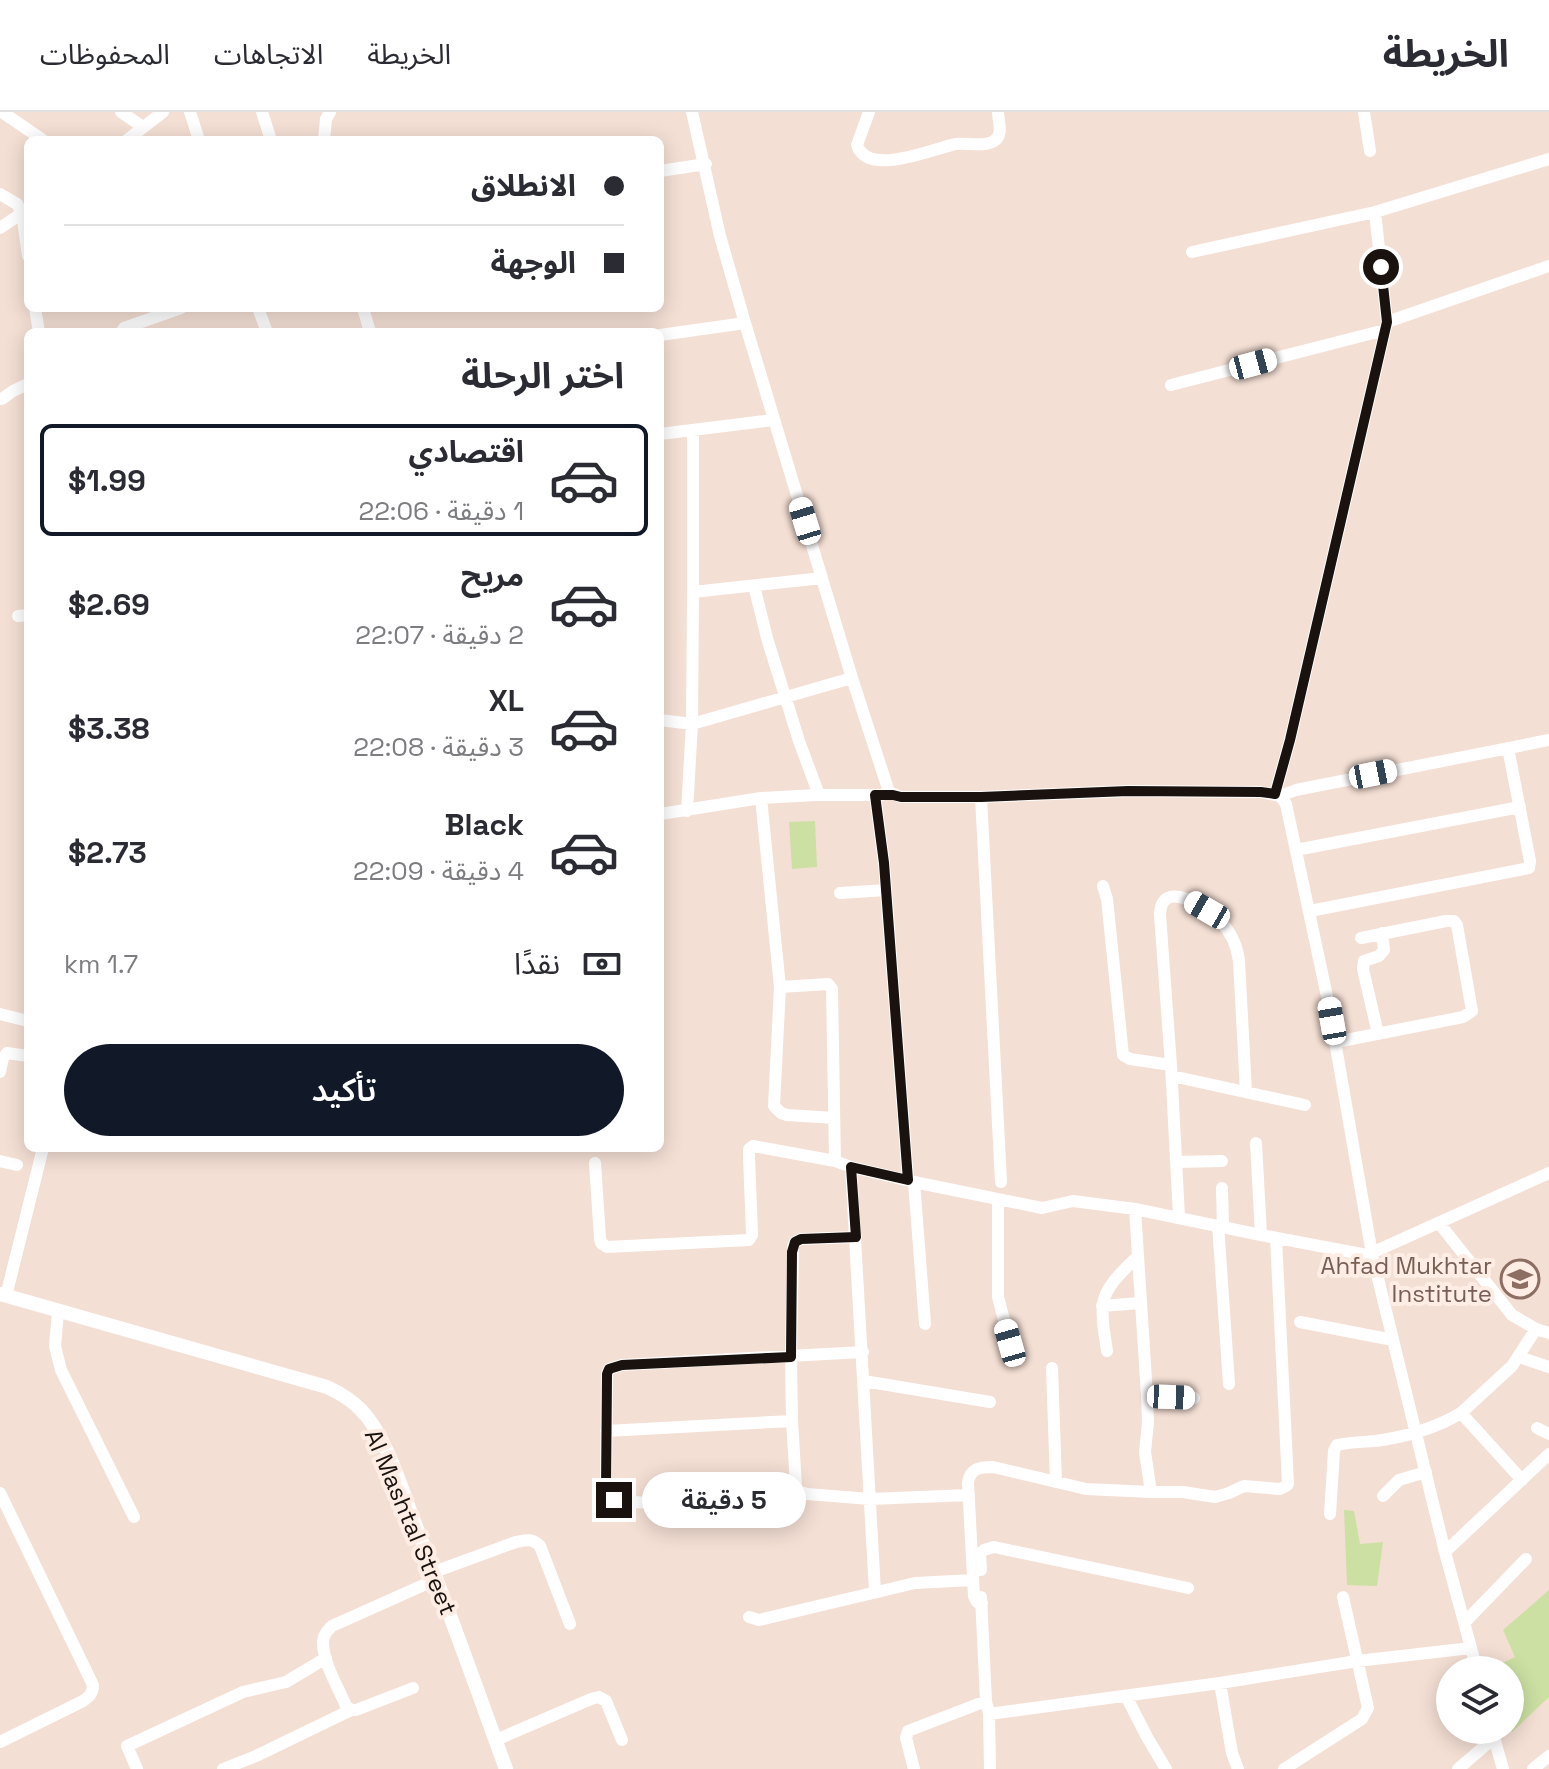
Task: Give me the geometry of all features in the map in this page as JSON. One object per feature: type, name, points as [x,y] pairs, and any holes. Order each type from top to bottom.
[{"type":"main road","name":"Al Mashtal Street","points":[[3,1295],[327,1387],[345,1395],[363,1412],[393,1467],[506,1769]]},
{"type":"street","points":[[2,112],[37,136]]},
{"type":"street","points":[[132,136],[163,112]]},
{"type":"street","points":[[190,112],[198,136]]},
{"type":"street","points":[[262,112],[270,136]]},
{"type":"street","points":[[324,136],[330,112]]},
{"type":"street","points":[[692,112],[720,236],[773,420],[880,766],[889,792],[893,795]]},
{"type":"street","points":[[869,112],[858,150],[864,156],[890,161],[962,143],[992,143],[1000,134],[998,112]]},
{"type":"street","points":[[1364,112],[1370,151]]},
{"type":"street","points":[[128,114],[143,127]]},
{"type":"street","points":[[1192,252],[1375,212],[1549,159]]},
{"type":"street","points":[[664,170],[706,164]]},
{"type":"street","points":[[0,194],[24,210]]},
{"type":"street","points":[[0,228],[24,212]]},
{"type":"street","points":[[1375,212],[1386,326],[1278,795],[1288,810],[1310,911],[1372,1254],[1473,1656]]},
{"type":"street","points":[[1171,385],[1386,326],[1549,266]]},
{"type":"street","points":[[124,328],[170,312]]},
{"type":"street","points":[[664,334],[745,323]]},
{"type":"street","points":[[2,399],[24,386]]},
{"type":"street","points":[[664,434],[773,420]]},
{"type":"street","points":[[687,811],[692,724],[693,430]]},
{"type":"street","points":[[693,592],[822,578]]},
{"type":"street","points":[[754,586],[806,764],[819,795]]},
{"type":"street","points":[[664,720],[692,724],[852,678]]},
{"type":"street","points":[[664,814],[761,798],[819,795],[981,797],[1128,791],[1261,792],[1278,795],[1549,740]]},
{"type":"street","points":[[1310,911],[1529,868],[1508,748]]},
{"type":"street","points":[[875,795],[925,1324]]},
{"type":"street","points":[[981,797],[1001,1182]]},
{"type":"street","points":[[761,798],[780,987],[774,1106],[787,1115],[834,1118]]},
{"type":"street","points":[[1296,850],[1520,807]]},
{"type":"street","points":[[1103,886],[1107,899],[1123,1055],[1246,1092],[1305,1105]]},
{"type":"street","points":[[840,893],[886,890]]},
{"type":"street","points":[[1179,1217],[1160,915],[1160,907],[1168,897],[1179,896],[1215,916],[1237,946],[1246,1092]]},
{"type":"street","points":[[1336,1042],[1463,1017],[1472,1011],[1454,921],[1361,938]]},
{"type":"street","points":[[1378,1034],[1363,969],[1364,961],[1379,956],[1384,950],[1382,933]]},
{"type":"street","points":[[780,987],[828,984],[832,989],[835,1161]]},
{"type":"street","points":[[0,1014],[24,1020]]},
{"type":"street","points":[[0,1072],[7,1053],[24,1055]]},
{"type":"street","points":[[1256,1143],[1261,1235]]},
{"type":"street","points":[[595,1163],[600,1238],[607,1247],[749,1240],[752,1235],[749,1149],[753,1146],[1047,1208],[1073,1201],[1135,1209],[1361,1255],[1372,1254],[1549,1173]]},
{"type":"street","points":[[3,1295],[42,1152]]},
{"type":"street","points":[[0,1161],[17,1165]]},
{"type":"street","points":[[1176,1162],[1222,1161]]},
{"type":"street","points":[[851,1167],[875,1592]]},
{"type":"street","points":[[1222,1188],[1220,1226],[1229,1384]]},
{"type":"street","points":[[998,1199],[998,1297],[1010,1343]]},
{"type":"street","points":[[1135,1209],[1147,1396],[1145,1452],[1151,1492]]},
{"type":"street","points":[[1439,1223],[1512,1315],[1549,1333]]},
{"type":"street","points":[[856,1237],[801,1239],[793,1246],[792,1421],[798,1491],[870,1499],[969,1495]]},
{"type":"street","points":[[982,1603],[974,1599],[969,1495],[969,1476],[981,1467],[993,1467],[1086,1489],[1183,1492],[1215,1497],[1244,1486],[1280,1489],[1288,1484],[1276,1238]]},
{"type":"street","points":[[1107,1351],[1102,1306],[1104,1298],[1138,1256]]},
{"type":"street","points":[[1102,1306],[1140,1303]]},
{"type":"street","points":[[58,1312],[55,1346],[61,1370],[134,1517]]},
{"type":"street","points":[[1300,1322],[1393,1340]]},
{"type":"street","points":[[1330,1514],[1335,1447],[1416,1432],[1461,1413],[1519,1357],[1536,1329]]},
{"type":"street","points":[[732,1499],[654,1503],[614,1500],[606,1491],[609,1369],[613,1366],[672,1362],[863,1352]]},
{"type":"street","points":[[1519,1357],[1549,1367]]},
{"type":"street","points":[[1052,1368],[1056,1482]]},
{"type":"street","points":[[864,1381],[990,1402]]},
{"type":"street","points":[[1147,1396],[1194,1398]]},
{"type":"street","points":[[1461,1413],[1522,1480]]},
{"type":"street","points":[[606,1431],[792,1421]]},
{"type":"street","points":[[1445,1552],[1549,1454]]},
{"type":"street","points":[[1383,1496],[1399,1480],[1426,1472]]},
{"type":"street","points":[[0,1493],[93,1685],[92,1694],[83,1701],[0,1742]]},
{"type":"street","points":[[351,1710],[346,1706],[326,1658],[324,1636],[332,1626],[516,1542],[529,1540],[540,1546],[570,1624]]},
{"type":"street","points":[[990,1769],[980,1554],[984,1550],[994,1547],[1188,1588]]},
{"type":"street","points":[[1464,1623],[1526,1559]]},
{"type":"street","points":[[749,1617],[759,1620],[915,1583],[973,1580]]},
{"type":"street","points":[[1284,1769],[1362,1719],[1368,1708],[1343,1597]]},
{"type":"street","points":[[914,1769],[906,1738],[908,1731],[987,1708],[1126,1696],[1357,1661],[1471,1648]]},
{"type":"street","points":[[137,1769],[127,1746],[243,1692],[286,1682],[326,1658]]},
{"type":"street","points":[[1220,1683],[1232,1753],[1238,1769]]},
{"type":"street","points":[[223,1769],[351,1710],[413,1688]]},
{"type":"street","points":[[1126,1696],[1166,1769]]},
{"type":"street","points":[[496,1740],[599,1697],[606,1701],[622,1740]]},
{"type":"street","points":[[1458,1769],[1483,1744]]},
{"type":"street","points":[[1496,1744],[1503,1769]]},
{"type":"street","points":[[1533,1769],[1549,1756]]},
{"type":"green space","points":[[815,821],[817,867],[792,869],[789,822]]},
{"type":"green space","points":[[1344,1510],[1354,1511],[1360,1544],[1383,1542],[1377,1586],[1347,1585]]},
{"type":"green space","points":[[1549,1590],[1549,1697],[1524,1721],[1524,1656],[1515,1656],[1503,1630]]},
{"type":"place","name":"Ahfad Mukhtar Institute","points":[[1520,1279]]},
{"type":"route","points":[[614,1500],[606,1491],[609,1369],[622,1365],[791,1357],[792,1252],[795,1242],[801,1239],[856,1237],[851,1167],[908,1180],[884,863],[875,795],[981,797],[1128,791],[1275,794],[1387,322],[1381,267]]}]
